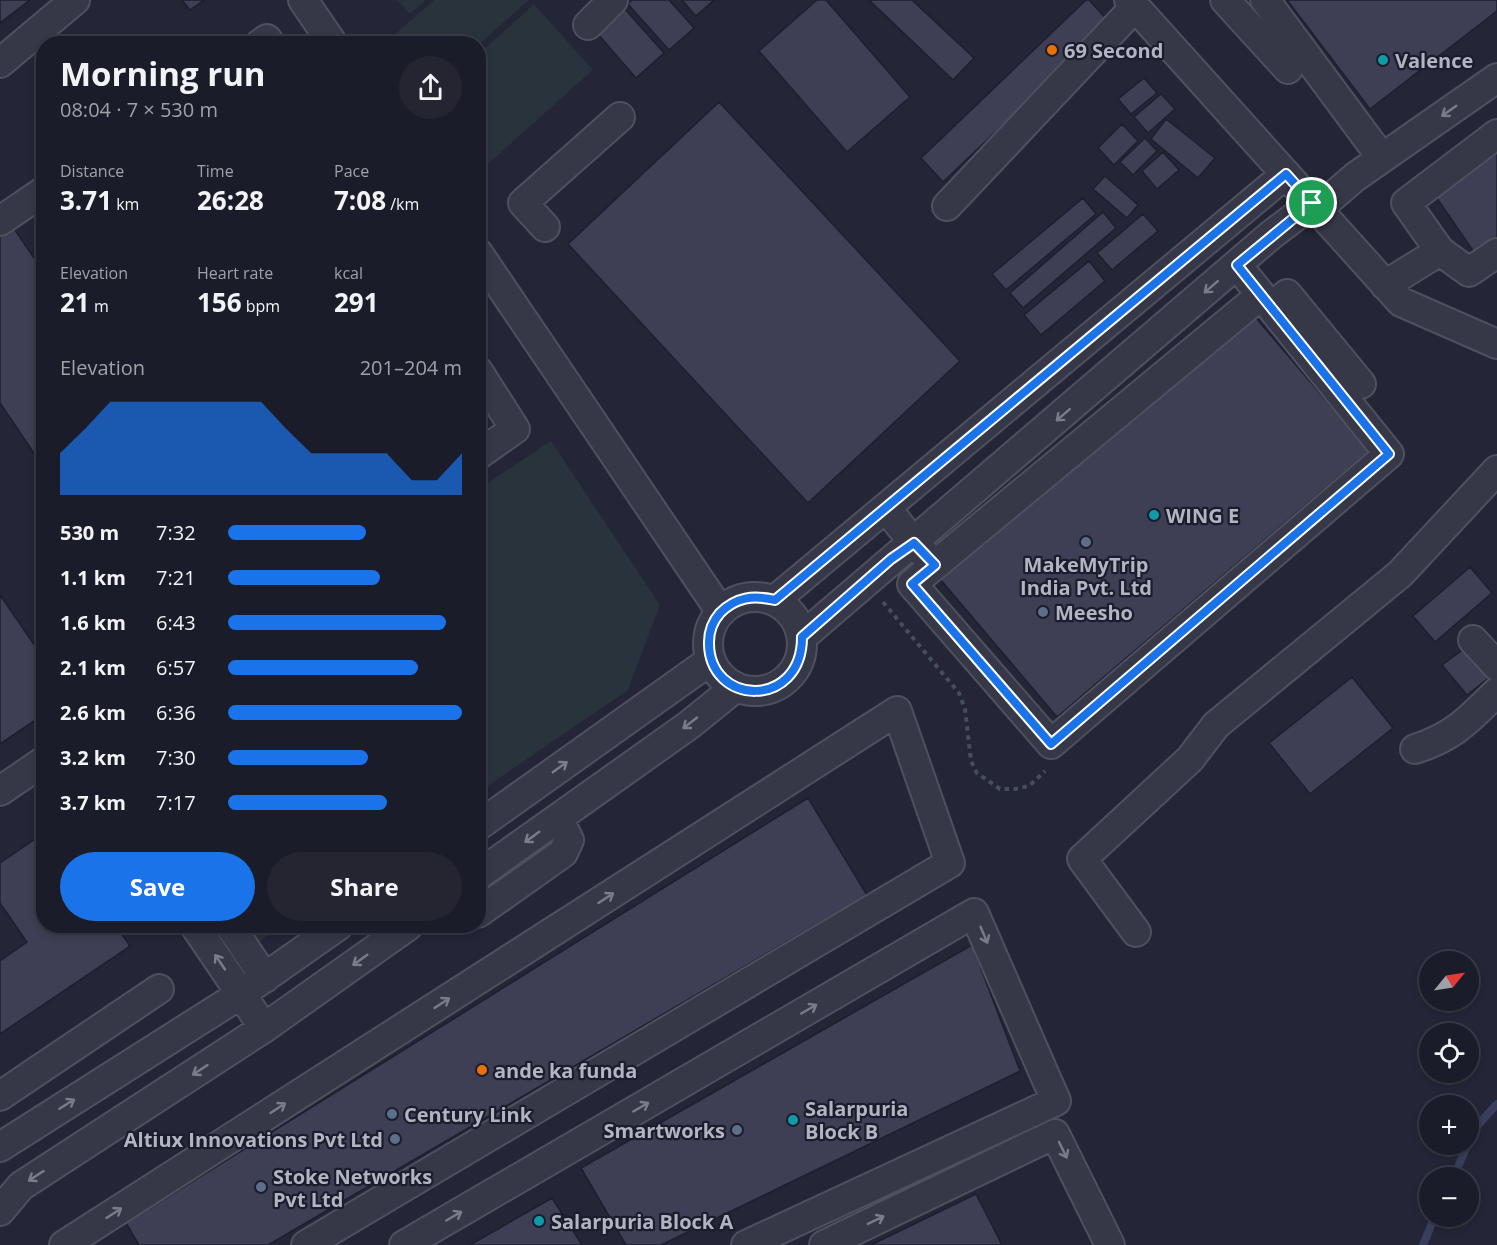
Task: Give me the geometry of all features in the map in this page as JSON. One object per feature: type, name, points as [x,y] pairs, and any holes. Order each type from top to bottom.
[{"type":"street","points":[[0,63],[75,0]]},
{"type":"street","points":[[588,25],[613,0]]},
{"type":"street","points":[[1225,0],[1288,69]]},
{"type":"street","points":[[1265,0],[1382,158]]},
{"type":"street","points":[[947,206],[1132,3],[1401,302],[1497,344]]},
{"type":"street","points":[[802,637],[1237,265],[1355,177],[1497,78]]},
{"type":"street","points":[[545,226],[523,203],[620,117]]},
{"type":"street","points":[[1497,134],[1406,203],[1440,251],[1469,272],[1497,253]]},
{"type":"street","points":[[775,600],[1286,174]]},
{"type":"street","points":[[0,221],[36,196]]},
{"type":"street","points":[[1385,285],[1440,251]]},
{"type":"street","points":[[486,265],[721,612]]},
{"type":"street","points":[[1237,265],[1266,301],[1389,454],[1051,744],[912,584],[1266,301],[1287,294],[1361,384]]},
{"type":"street","points":[[486,384],[515,429],[486,449]]},
{"type":"street","points":[[1136,932],[1082,859],[1190,759],[1216,725],[1400,574],[1497,470]]},
{"type":"street","points":[[886,508],[935,565]]},
{"type":"street","points":[[758,596],[775,600],[788,609],[797,622],[802,637],[802,651],[789,677],[777,686],[764,691],[749,691],[736,687],[723,679],[711,660],[708,638],[711,627],[721,612],[728,605],[742,598],[758,596]]},
{"type":"street","points":[[1473,640],[1497,666]]},
{"type":"street","points":[[486,820],[711,660]]},
{"type":"street","points":[[486,869],[688,725],[736,687]]},
{"type":"street","points":[[1415,749],[1434,743],[1461,728],[1497,692]]},
{"type":"street","points":[[64,1245],[897,711],[950,863],[306,1245]]},
{"type":"street","points":[[0,791],[36,766]]},
{"type":"street","points":[[486,907],[562,853],[569,840],[558,818]]},
{"type":"street","points":[[404,1245],[974,912],[1056,1101],[746,1245]]},
{"type":"street","points":[[200,933],[264,1028]]},
{"type":"street","points":[[235,933],[265,978]]},
{"type":"street","points":[[0,1147],[241,994],[329,933]]},
{"type":"street","points":[[0,1211],[21,1186],[264,1028],[398,933]]},
{"type":"street","points":[[0,1096],[159,989]]},
{"type":"street","points":[[824,1245],[1056,1134],[1110,1245]]},
{"type":"path","points":[[880,598],[959,693],[965,709],[970,761],[977,773],[1000,789],[1029,786],[1053,762],[1051,744]]},
{"type":"shaded area","points":[[397,0],[426,0],[410,14]]},
{"type":"shaded area","points":[[434,0],[529,0],[486,38],[486,36],[393,36]]},
{"type":"shaded area","points":[[534,4],[593,70],[488,164],[486,162],[486,48]]},
{"type":"shaded area","points":[[551,441],[660,605],[628,690],[486,787],[486,484]]},
{"type":"shaded area","points":[[252,933],[272,933],[258,942]]},
{"type":"building","points":[[0,0],[30,0],[0,23]]},
{"type":"building","points":[[182,0],[204,0],[190,10]]},
{"type":"building","points":[[632,0],[669,0],[694,28],[669,50],[628,4]]},
{"type":"building","points":[[682,0],[714,0],[696,16]]},
{"type":"building","points":[[817,0],[826,0],[910,97],[847,152],[759,51]]},
{"type":"building","points":[[869,0],[912,0],[974,58],[953,80]]},
{"type":"building","points":[[1086,0],[1089,0],[1110,23],[943,182],[921,158]]},
{"type":"building","name":"Valence","points":[[1287,0],[1497,0],[1497,11],[1370,109]]},
{"type":"building","points":[[624,8],[664,53],[636,78],[597,33]]},
{"type":"building","points":[[1144,78],[1157,93],[1131,114],[1118,99]]},
{"type":"building","points":[[1161,94],[1175,109],[1148,133],[1134,117]]},
{"type":"building","points":[[719,102],[960,361],[808,503],[568,244]]},
{"type":"building","points":[[1166,119],[1215,158],[1198,178],[1151,139]]},
{"type":"building","points":[[1122,124],[1138,141],[1114,165],[1098,148]]},
{"type":"building","points":[[1145,138],[1157,151],[1133,175],[1120,162]]},
{"type":"building","points":[[1497,150],[1497,241],[1476,255],[1434,194]]},
{"type":"building","points":[[1163,152],[1179,170],[1157,189],[1142,171]]},
{"type":"building","points":[[1105,176],[1138,205],[1127,218],[1093,189]]},
{"type":"building","points":[[1083,198],[1096,214],[1006,290],[992,274]]},
{"type":"building","points":[[1103,212],[1116,228],[1023,308],[1010,293]]},
{"type":"building","points":[[1143,214],[1158,231],[1112,270],[1097,253]]},
{"type":"building","points":[[13,227],[36,261],[36,456],[0,403],[0,236]]},
{"type":"building","points":[[1089,261],[1105,281],[1041,335],[1024,315]]},
{"type":"building","name":"WING E","points":[[1251,312],[1369,451],[1057,717],[940,579]]},
{"type":"building","points":[[1470,567],[1492,593],[1435,642],[1413,616]]},
{"type":"building","points":[[0,595],[36,647],[36,719],[0,744]]},
{"type":"building","points":[[1468,646],[1491,676],[1467,695],[1442,665]]},
{"type":"building","points":[[1352,677],[1393,728],[1310,794],[1269,743]]},
{"type":"building","points":[[808,798],[867,895],[268,1245],[139,1245],[126,1223]]},
{"type":"building","points":[[36,838],[36,933],[121,933],[130,946],[0,1034],[0,961],[27,942],[0,903],[0,863]]},
{"type":"building","name":"Salarpuria Block B","points":[[972,945],[1020,1071],[661,1245],[626,1245],[581,1168]]},
{"type":"building","points":[[976,1194],[1002,1245],[871,1245]]},
{"type":"building","name":"Salarpuria Block A","points":[[552,1198],[582,1245],[470,1245]]},
{"type":"waterway","points":[[1479,1124],[1497,1104]]},
{"type":"waterway","points":[[1458,1167],[1463,1155]]},
{"type":"waterway","points":[[1423,1245],[1430,1227]]},
{"type":"place","name":"69 Second","points":[[1052,50]]},
{"type":"place","name":"Valence","points":[[1383,60]]},
{"type":"place","name":"WING E","points":[[1154,515]]},
{"type":"place","name":"MakeMyTrip India Pvt. Ltd","points":[[1086,542]]},
{"type":"place","name":"Meesho","points":[[1043,612]]},
{"type":"place","name":"ande ka funda","points":[[482,1070]]},
{"type":"place","name":"Century Link","points":[[392,1114]]},
{"type":"place","name":"Salarpuria Block B","points":[[793,1120]]},
{"type":"place","name":"Smartworks","points":[[737,1130]]},
{"type":"place","name":"Altiux Innovations Pvt Ltd","points":[[395,1139]]},
{"type":"place","name":"Stoke Networks Pvt Ltd","points":[[261,1187]]},
{"type":"place","name":"Salarpuria Block A","points":[[539,1221]]},
{"type":"route","points":[[1286,174],[1312,203],[1237,265],[1389,454],[1051,744],[912,584],[935,565],[914,543],[891,559],[802,637],[802,651],[797,665],[789,677],[777,686],[764,691],[749,691],[736,687],[723,679],[711,660],[708,638],[716,617],[728,605],[742,598],[758,596],[775,600],[1286,174]]}]
